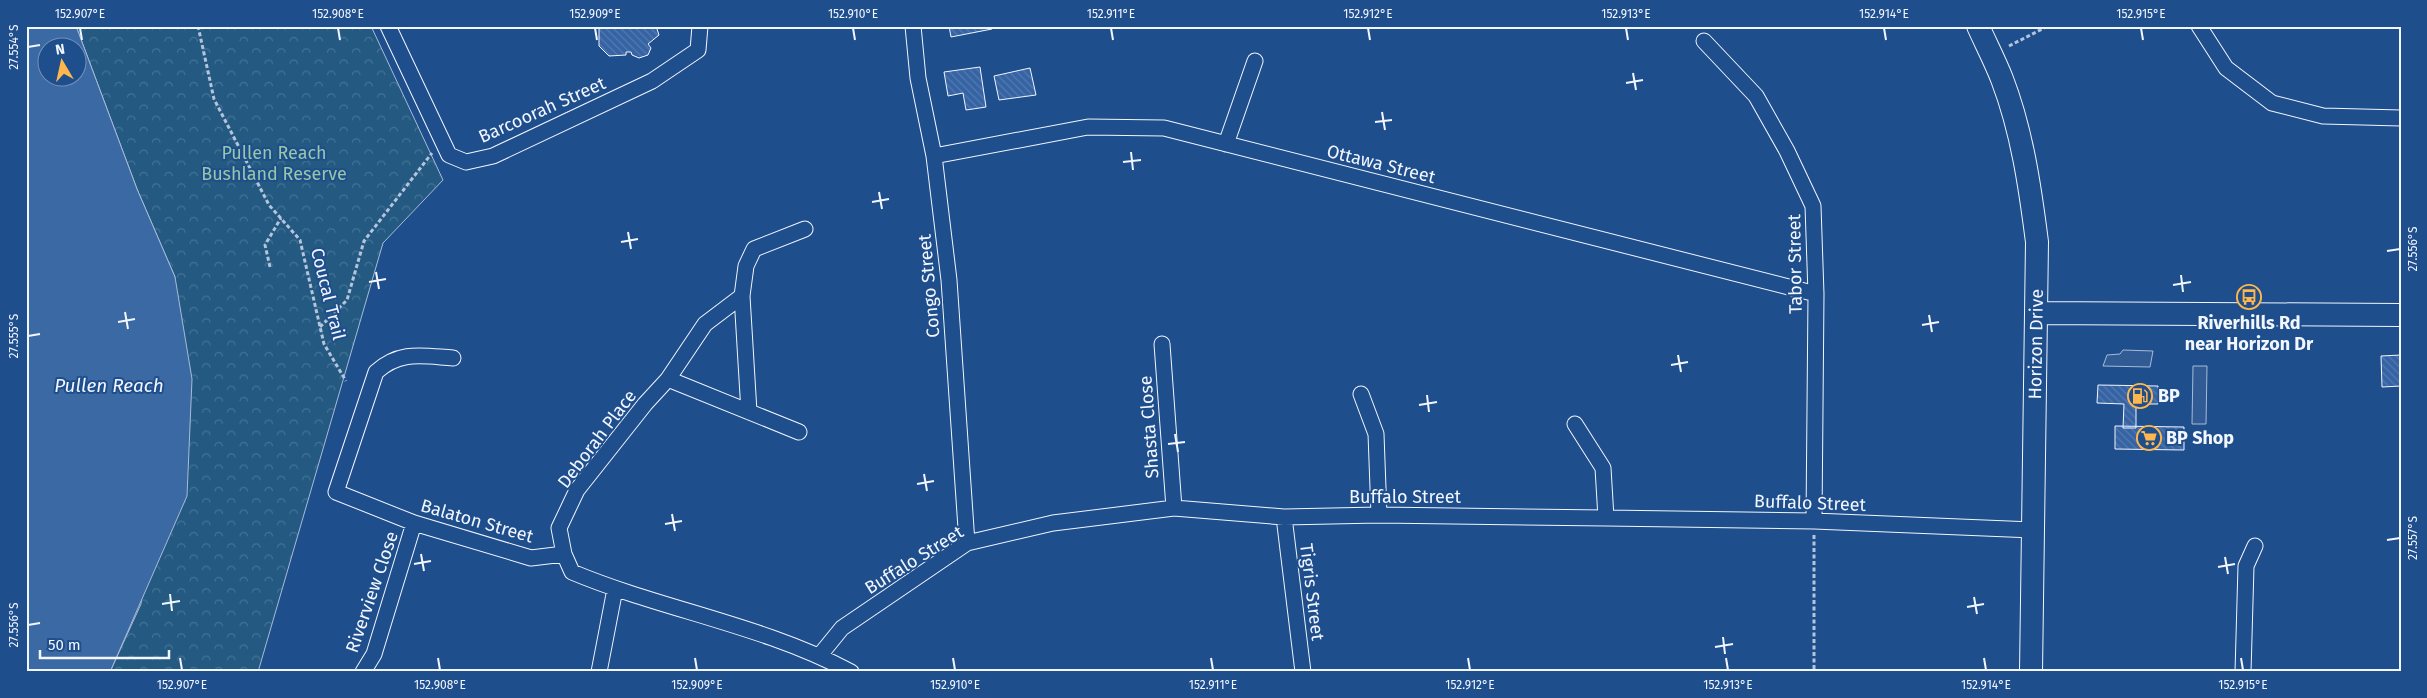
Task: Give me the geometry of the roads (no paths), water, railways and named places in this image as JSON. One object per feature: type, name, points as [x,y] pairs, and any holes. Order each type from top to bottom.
[{"type":"street","name":"Barcoorah Street","points":[[388,26],[449,155],[466,162],[493,156],[652,81],[698,50],[700,26]]},
{"type":"street","name":"Congo Street","points":[[913,26],[918,78],[934,156],[949,280],[967,544]]},
{"type":"street","name":"Horizon Drive","points":[[1978,26],[2002,80],[2019,134],[2031,190],[2037,242],[2031,672]]},
{"type":"street","points":[[2199,26],[2226,68],[2272,103],[2323,116],[2401,118]]},
{"type":"street","name":"Tabor Street","points":[[1704,41],[1756,96],[1787,151],[1813,206],[1816,294],[1814,521]]},
{"type":"street","points":[[1226,144],[1255,61]]},
{"type":"street","name":"Ottawa Street","points":[[934,156],[1088,127],[1164,128],[1816,294]]},
{"type":"street","points":[[749,412],[742,296],[746,266],[754,249],[805,229]]},
{"type":"street","name":"Deborah Place","points":[[564,554],[559,528],[577,490],[645,404],[668,379],[705,324],[742,296]]},
{"type":"street","points":[[2037,313],[2401,315]]},
{"type":"street","name":"Shasta Close","points":[[1162,344],[1174,508]]},
{"type":"street","name":"Balaton Street","points":[[453,358],[398,357],[387,362],[376,372],[336,492],[414,524],[531,558],[564,554]]},
{"type":"street","points":[[668,379],[800,432]]},
{"type":"street","points":[[1361,394],[1376,434],[1379,515]]},
{"type":"street","points":[[1575,424],[1602,468],[1606,518]]},
{"type":"street","name":"Buffalo Street","points":[[820,655],[842,628],[967,544],[1053,523],[1174,508],[1284,517],[1379,515],[1814,521],[2033,530]]},
{"type":"street","name":"Tigris Street","points":[[1284,517],[1303,672]]},
{"type":"street","name":"Riverview Close","points":[[363,672],[374,654],[414,524]]},
{"type":"street","points":[[2243,672],[2246,566],[2254,546]]},
{"type":"street","points":[[564,554],[572,572],[615,590],[783,641],[820,655],[851,672]]},
{"type":"street","points":[[599,672],[615,590]]},
{"type":"water","name":"Pullen Reach","points":[[26,26],[76,26],[80,38],[38,38],[38,88],[88,88],[88,58],[137,189],[175,277],[192,379],[187,496],[110,672],[26,672]]},
{"type":"place","name":"Riverhills Rd near Horizon Dr","points":[[2249,297]]},
{"type":"place","name":"BP","points":[[2140,396]]},
{"type":"place","name":"BP Shop","points":[[2149,438]]},
{"type":"park label","name":"Pullen Reach Bushland Reserve","points":[[274,163]]}]
